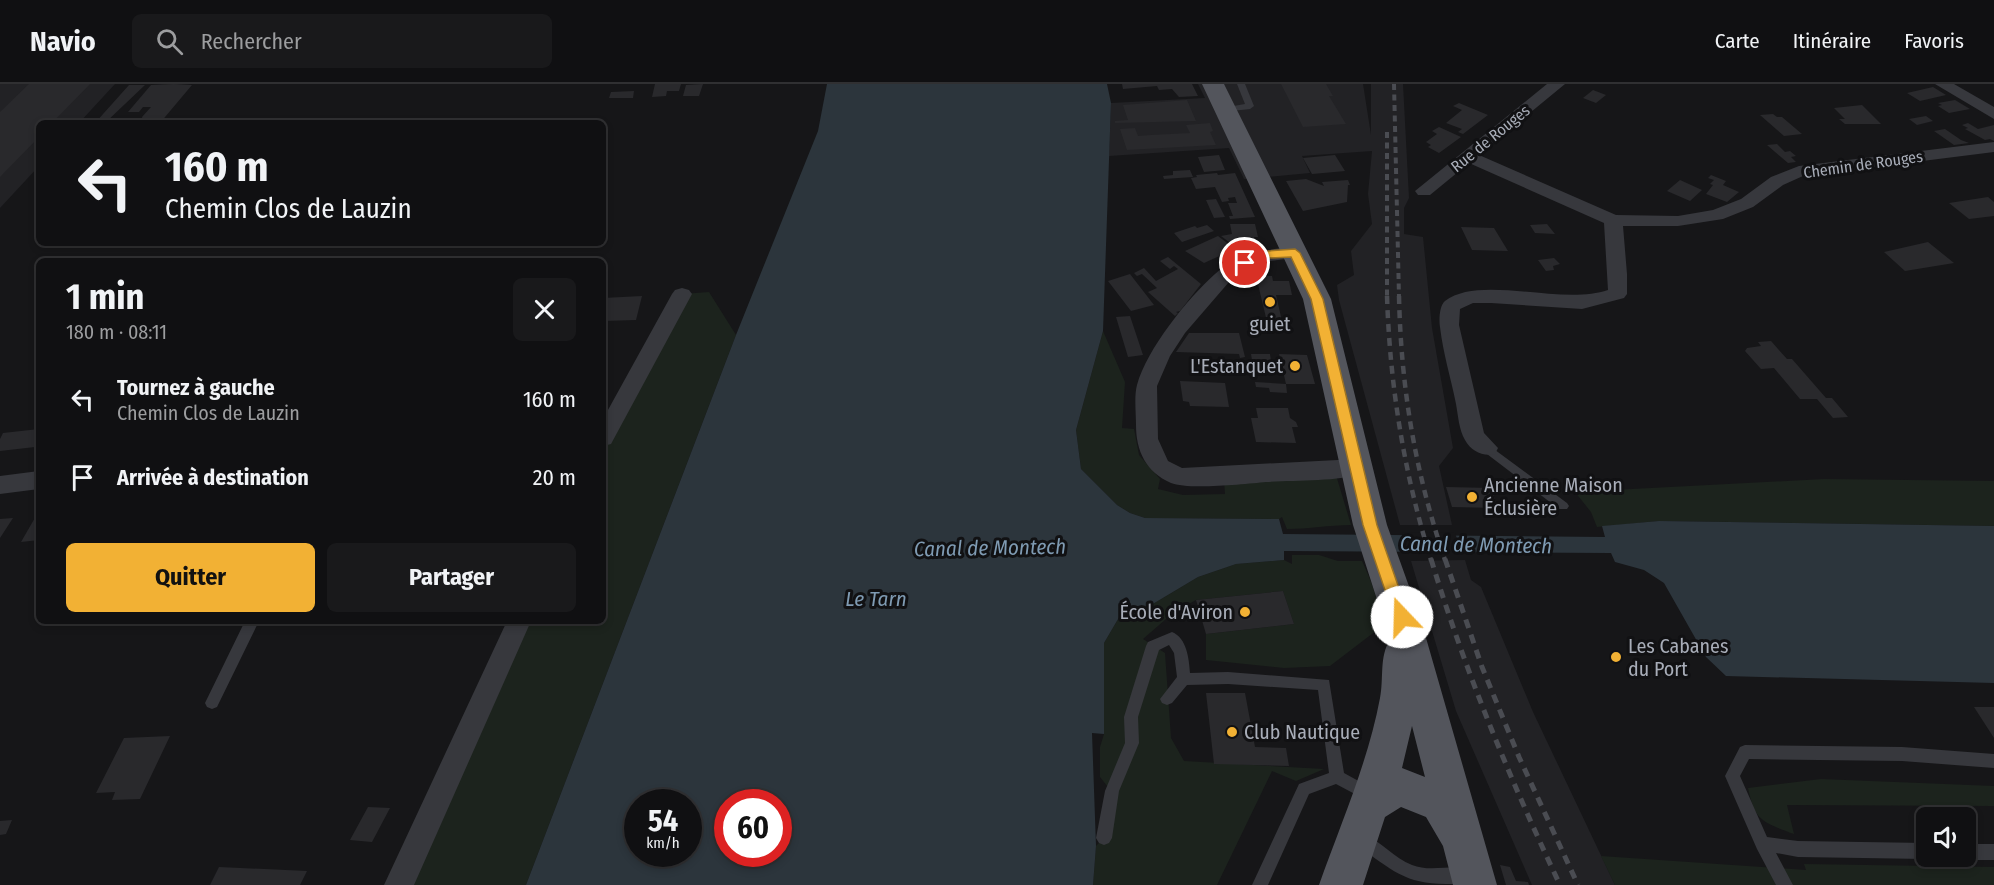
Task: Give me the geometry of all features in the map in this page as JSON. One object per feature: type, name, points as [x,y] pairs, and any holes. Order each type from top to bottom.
[{"type":"main road","points":[[1213,84],[1317,299],[1370,525],[1402,617],[1471,870]]},
{"type":"main road","points":[[1341,885],[1358,804],[1378,785],[1402,682],[1402,617]]},
{"type":"main road","points":[[1358,804],[1398,786],[1442,803],[1471,870]]},
{"type":"street","name":"Rue de Rouges","points":[[1424,191],[1557,84]]},
{"type":"street","points":[[1943,84],[1994,114]]},
{"type":"street","name":"Chemin de Rouges","points":[[1468,156],[1613,220],[1678,221],[1717,215],[1747,203],[1777,181],[1799,171],[1994,147]]},
{"type":"street","points":[[1487,448],[1474,437],[1449,325],[1451,306],[1471,297],[1584,303],[1617,294],[1618,274],[1613,220]]},
{"type":"street","points":[[1295,253],[1268,255],[1245,263],[1222,278],[1178,328],[1160,355],[1147,386],[1147,439],[1160,467],[1179,477],[1248,475],[1357,467]]},
{"type":"street","points":[[606,432],[682,294]]},
{"type":"street","points":[[0,485],[36,480]]},
{"type":"street","points":[[399,885],[518,624]]},
{"type":"lane","points":[[1226,110],[1251,106],[1241,84]]},
{"type":"lane","points":[[1487,448],[1563,506]]},
{"type":"lane","points":[[212,703],[251,624]]},
{"type":"lane","points":[[1104,838],[1112,791],[1132,743],[1131,717],[1153,646],[1172,638],[1181,652],[1184,679],[1167,699]]},
{"type":"lane","points":[[1184,679],[1228,678],[1324,684],[1358,804],[1408,872],[1434,877],[1471,870]]},
{"type":"lane","points":[[1785,885],[1762,844],[1732,776],[1745,752],[1902,754],[1994,761]]},
{"type":"lane","points":[[1260,885],[1304,789],[1358,804]]},
{"type":"lane","points":[[1762,844],[1798,849],[1916,851]]},
{"type":"lane","points":[[1976,852],[1994,852]]},
{"type":"shaded area","points":[[0,84],[115,84],[82,120],[36,120],[36,169],[0,208]]},
{"type":"shaded area","points":[[1198,84],[1363,84],[1371,135],[1371,84],[1403,84],[1409,198],[1404,208],[1404,234],[1423,237],[1432,328],[1453,448],[1439,466],[1452,525],[1400,525],[1339,300],[1337,285],[1354,275],[1351,251],[1372,224],[1368,194],[1372,151],[1302,156],[1310,173],[1244,179],[1229,148],[1109,156],[1111,103],[1205,98]]},
{"type":"shaded area","points":[[709,292],[736,335],[526,885],[399,885],[518,624],[606,624],[606,433],[682,294]]},
{"type":"shaded area","points":[[1103,331],[1125,382],[1122,428],[1134,429],[1139,455],[1160,479],[1158,489],[1183,495],[1225,494],[1224,480],[1336,475],[1351,525],[1287,529],[1282,517],[1279,519],[1145,518],[1117,505],[1081,469],[1076,430]]},
{"type":"shaded area","points":[[1824,479],[1994,481],[1994,526],[1659,521],[1597,527],[1591,512],[1575,492]]},
{"type":"shaded area","points":[[1292,555],[1319,555],[1338,561],[1362,561],[1372,585],[1381,627],[1330,666],[1284,668],[1206,660],[1206,634],[1294,624],[1283,591],[1196,600],[1174,612],[1143,639],[1165,653],[1171,738],[1184,761],[1324,769],[1296,781],[1272,771],[1217,885],[1093,885],[1096,846],[1104,838],[1112,792],[1100,777],[1100,747],[1104,734],[1104,643],[1121,614],[1136,614],[1198,577],[1236,564],[1284,560],[1292,564]]},
{"type":"shaded area","points":[[1465,560],[1471,580],[1481,587],[1533,712],[1615,885],[1532,885],[1456,711],[1411,561]]},
{"type":"shaded area","points":[[1821,779],[1994,786],[1994,806],[1787,805],[1794,834],[1775,827],[1757,814],[1748,788]]},
{"type":"shaded area","points":[[1601,856],[1806,870],[1804,864],[1994,867],[1994,885],[1615,885]]},
{"type":"water","name":"Le Tarn","points":[[827,84],[1107,84],[1111,103],[1103,331],[1076,430],[1081,469],[1117,505],[1145,518],[1279,519],[1283,534],[1605,537],[1602,526],[1659,521],[1994,526],[1994,683],[1726,676],[1706,657],[1664,583],[1644,570],[1615,562],[1611,553],[1284,551],[1284,560],[1236,564],[1198,577],[1136,614],[1121,614],[1104,643],[1104,734],[1092,733],[1096,846],[1093,885],[526,885],[736,335],[818,131]]},
{"type":"pier","points":[[1402,532],[1455,533],[1463,555],[1409,555]]},
{"type":"building","points":[[29,84],[90,84],[55,120],[36,120],[36,140],[0,177],[0,112]]},
{"type":"building","points":[[655,84],[681,84],[679,91],[667,91],[666,96],[652,97]]},
{"type":"building","points":[[703,84],[699,96],[683,96],[686,85]]},
{"type":"building","points":[[1122,84],[1192,84],[1198,96],[1179,97],[1172,89],[1159,90],[1157,86],[1123,89]]},
{"type":"building","points":[[1281,84],[1326,84],[1333,96],[1329,96],[1346,124],[1303,127]]},
{"type":"building","points":[[129,85],[145,85],[108,120],[98,120]]},
{"type":"building","points":[[151,85],[192,85],[163,120],[143,120],[142,117],[151,107],[143,107],[139,112],[128,112]]},
{"type":"building","points":[[1933,87],[1946,95],[1920,101],[1907,93]]},
{"type":"building","points":[[1593,90],[1606,95],[1596,103],[1583,98]]},
{"type":"building","points":[[634,91],[633,98],[609,98],[611,92]]},
{"type":"building","points":[[1187,100],[1196,121],[1115,123],[1115,121],[1128,120],[1123,105]]},
{"type":"building","points":[[1955,100],[1970,109],[1949,113],[1938,106],[1942,105],[1938,103]]},
{"type":"building","points":[[1459,103],[1488,115],[1463,134],[1458,132],[1462,129],[1446,123],[1462,110],[1453,106]]},
{"type":"building","points":[[1862,105],[1881,124],[1845,124],[1839,119],[1845,119],[1834,108]]},
{"type":"building","points":[[1773,114],[1782,117],[1802,134],[1784,136],[1760,115]]},
{"type":"building","points":[[1926,116],[1933,121],[1917,125],[1909,119]]},
{"type":"building","points":[[1210,123],[1213,131],[1210,132],[1216,145],[1127,150],[1120,129],[1135,128],[1138,136],[1190,133],[1186,125]]},
{"type":"building","points":[[1968,123],[1978,129],[1994,125],[1994,141],[1985,140],[1965,129],[1968,128],[1962,125]]},
{"type":"building","points":[[1439,127],[1461,137],[1439,153],[1428,147],[1431,145],[1426,142],[1437,134],[1432,131]]},
{"type":"building","points":[[1945,129],[1969,143],[1954,145],[1934,131]]},
{"type":"building","points":[[1777,144],[1785,152],[1790,151],[1796,156],[1791,157],[1796,162],[1788,163],[1767,145]]},
{"type":"building","points":[[1219,155],[1225,170],[1204,172],[1198,157]]},
{"type":"building","points":[[1335,155],[1345,171],[1312,174],[1303,158]]},
{"type":"building","points":[[1190,170],[1193,177],[1164,179],[1163,176],[1173,175],[1173,171]]},
{"type":"building","points":[[1217,173],[1218,175],[1235,173],[1255,217],[1230,219],[1229,216],[1233,216],[1228,203],[1237,203],[1235,197],[1222,202],[1215,187],[1196,189],[1191,178],[1197,177],[1196,175]]},
{"type":"building","points":[[1711,175],[1726,181],[1723,185],[1739,192],[1727,202],[1706,194],[1713,185],[1710,184],[1714,180],[1708,178]]},
{"type":"building","points":[[1306,179],[1324,186],[1322,182],[1348,180],[1350,185],[1348,185],[1347,202],[1303,211],[1286,181]]},
{"type":"building","points":[[1680,180],[1702,190],[1690,201],[1667,191]]},
{"type":"building","points":[[1988,197],[1994,202],[1994,216],[1969,219],[1949,203]]},
{"type":"building","points":[[1216,199],[1225,217],[1214,218],[1206,200]]},
{"type":"building","points":[[1230,224],[1255,224],[1258,237],[1254,237],[1256,245],[1233,245],[1221,236],[1232,234]]},
{"type":"building","points":[[1547,224],[1555,234],[1535,233],[1530,225]]},
{"type":"building","points":[[1207,225],[1214,231],[1182,242],[1174,233],[1195,226],[1197,228]]},
{"type":"building","points":[[1461,227],[1494,228],[1508,251],[1472,250]]},
{"type":"building","points":[[1218,236],[1235,249],[1204,263],[1185,251]]},
{"type":"building","points":[[1928,242],[1954,263],[1905,271],[1884,252]]},
{"type":"building","points":[[1168,257],[1201,284],[1175,316],[1148,292],[1157,288],[1142,274],[1137,276],[1134,273],[1144,268],[1156,281],[1178,269],[1174,266],[1170,269],[1160,261]]},
{"type":"building","points":[[1554,258],[1560,264],[1553,266],[1554,270],[1546,271],[1538,260]]},
{"type":"building","points":[[1130,274],[1154,305],[1131,311],[1108,281]]},
{"type":"building","points":[[1256,276],[1272,276],[1273,281],[1289,281],[1292,295],[1276,295],[1284,330],[1269,330]]},
{"type":"building","points":[[642,296],[636,320],[606,321],[606,298]]},
{"type":"building","points":[[1130,316],[1143,355],[1128,357],[1116,317]]},
{"type":"building","points":[[1189,333],[1239,333],[1245,357],[1240,358],[1239,354],[1176,352]]},
{"type":"building","points":[[1771,341],[1787,359],[1792,359],[1826,398],[1832,398],[1848,417],[1833,418],[1817,399],[1800,399],[1774,368],[1761,369],[1745,351],[1747,348],[1761,346],[1758,342]]},
{"type":"building","points":[[1251,354],[1270,354],[1271,361],[1252,360]]},
{"type":"building","points":[[1279,354],[1307,355],[1315,384],[1286,384]]},
{"type":"building","points":[[1180,381],[1225,383],[1229,407],[1190,406],[1189,402],[1183,401]]},
{"type":"building","points":[[1255,382],[1286,384],[1287,393],[1270,392],[1269,388],[1256,387]]},
{"type":"building","points":[[1256,408],[1288,408],[1290,418],[1296,422],[1298,427],[1292,427],[1296,443],[1256,442],[1251,418],[1258,418]]},
{"type":"building","points":[[36,429],[36,445],[35,447],[0,451],[0,439],[3,433]]},
{"type":"building","name":"Ancienne Maison Éclusière","points":[[1446,487],[1491,488],[1498,508],[1452,507]]},
{"type":"building","points":[[36,516],[36,540],[21,542]]},
{"type":"building","points":[[13,518],[0,538],[0,519]]},
{"type":"building","name":"École d'Aviron","points":[[1283,591],[1294,624],[1206,634],[1196,600]]},
{"type":"building","name":"Club Nautique","points":[[1206,693],[1245,693],[1255,747],[1286,748],[1289,766],[1214,764]]},
{"type":"building","points":[[1974,707],[1994,707],[1994,738]]},
{"type":"building","points":[[170,736],[140,799],[112,800],[115,792],[96,793],[124,738]]},
{"type":"building","points":[[368,807],[390,808],[372,842],[350,840]]},
{"type":"building","points":[[12,820],[6,834],[0,835],[0,821]]},
{"type":"building","points":[[1500,865],[1510,867],[1516,881],[1528,882],[1529,885],[1506,885]]},
{"type":"building","points":[[219,867],[307,871],[300,885],[210,885]]},
{"type":"railway","points":[[1394,84],[1399,297]]},
{"type":"railway","points":[[1387,132],[1387,296]]},
{"type":"railway","points":[[1387,296],[1391,363],[1400,430],[1413,495],[1431,560]]},
{"type":"railway","points":[[1399,296],[1403,364],[1411,430],[1425,495],[1445,560]]},
{"type":"railway","points":[[1431,559],[1458,642],[1490,724],[1560,885]]},
{"type":"railway","points":[[1445,559],[1482,667],[1519,757],[1578,885]]},
{"type":"place","name":"guiet","points":[[1270,302]]},
{"type":"place","name":"L'Estanquet","points":[[1295,366]]},
{"type":"place","name":"Ancienne Maison Éclusière","points":[[1472,497]]},
{"type":"place","name":"École d'Aviron","points":[[1245,612]]},
{"type":"place","name":"Les Cabanes du Port","points":[[1616,657]]},
{"type":"place","name":"Club Nautique","points":[[1232,732]]},
{"type":"route","points":[[1245,263],[1268,255],[1295,253],[1317,299],[1370,525],[1402,617]]},
{"type":"water label","name":"Canal de Montech","points":[[1476,545]]},
{"type":"water label","name":"Canal de Montech","points":[[990,548]]}]
